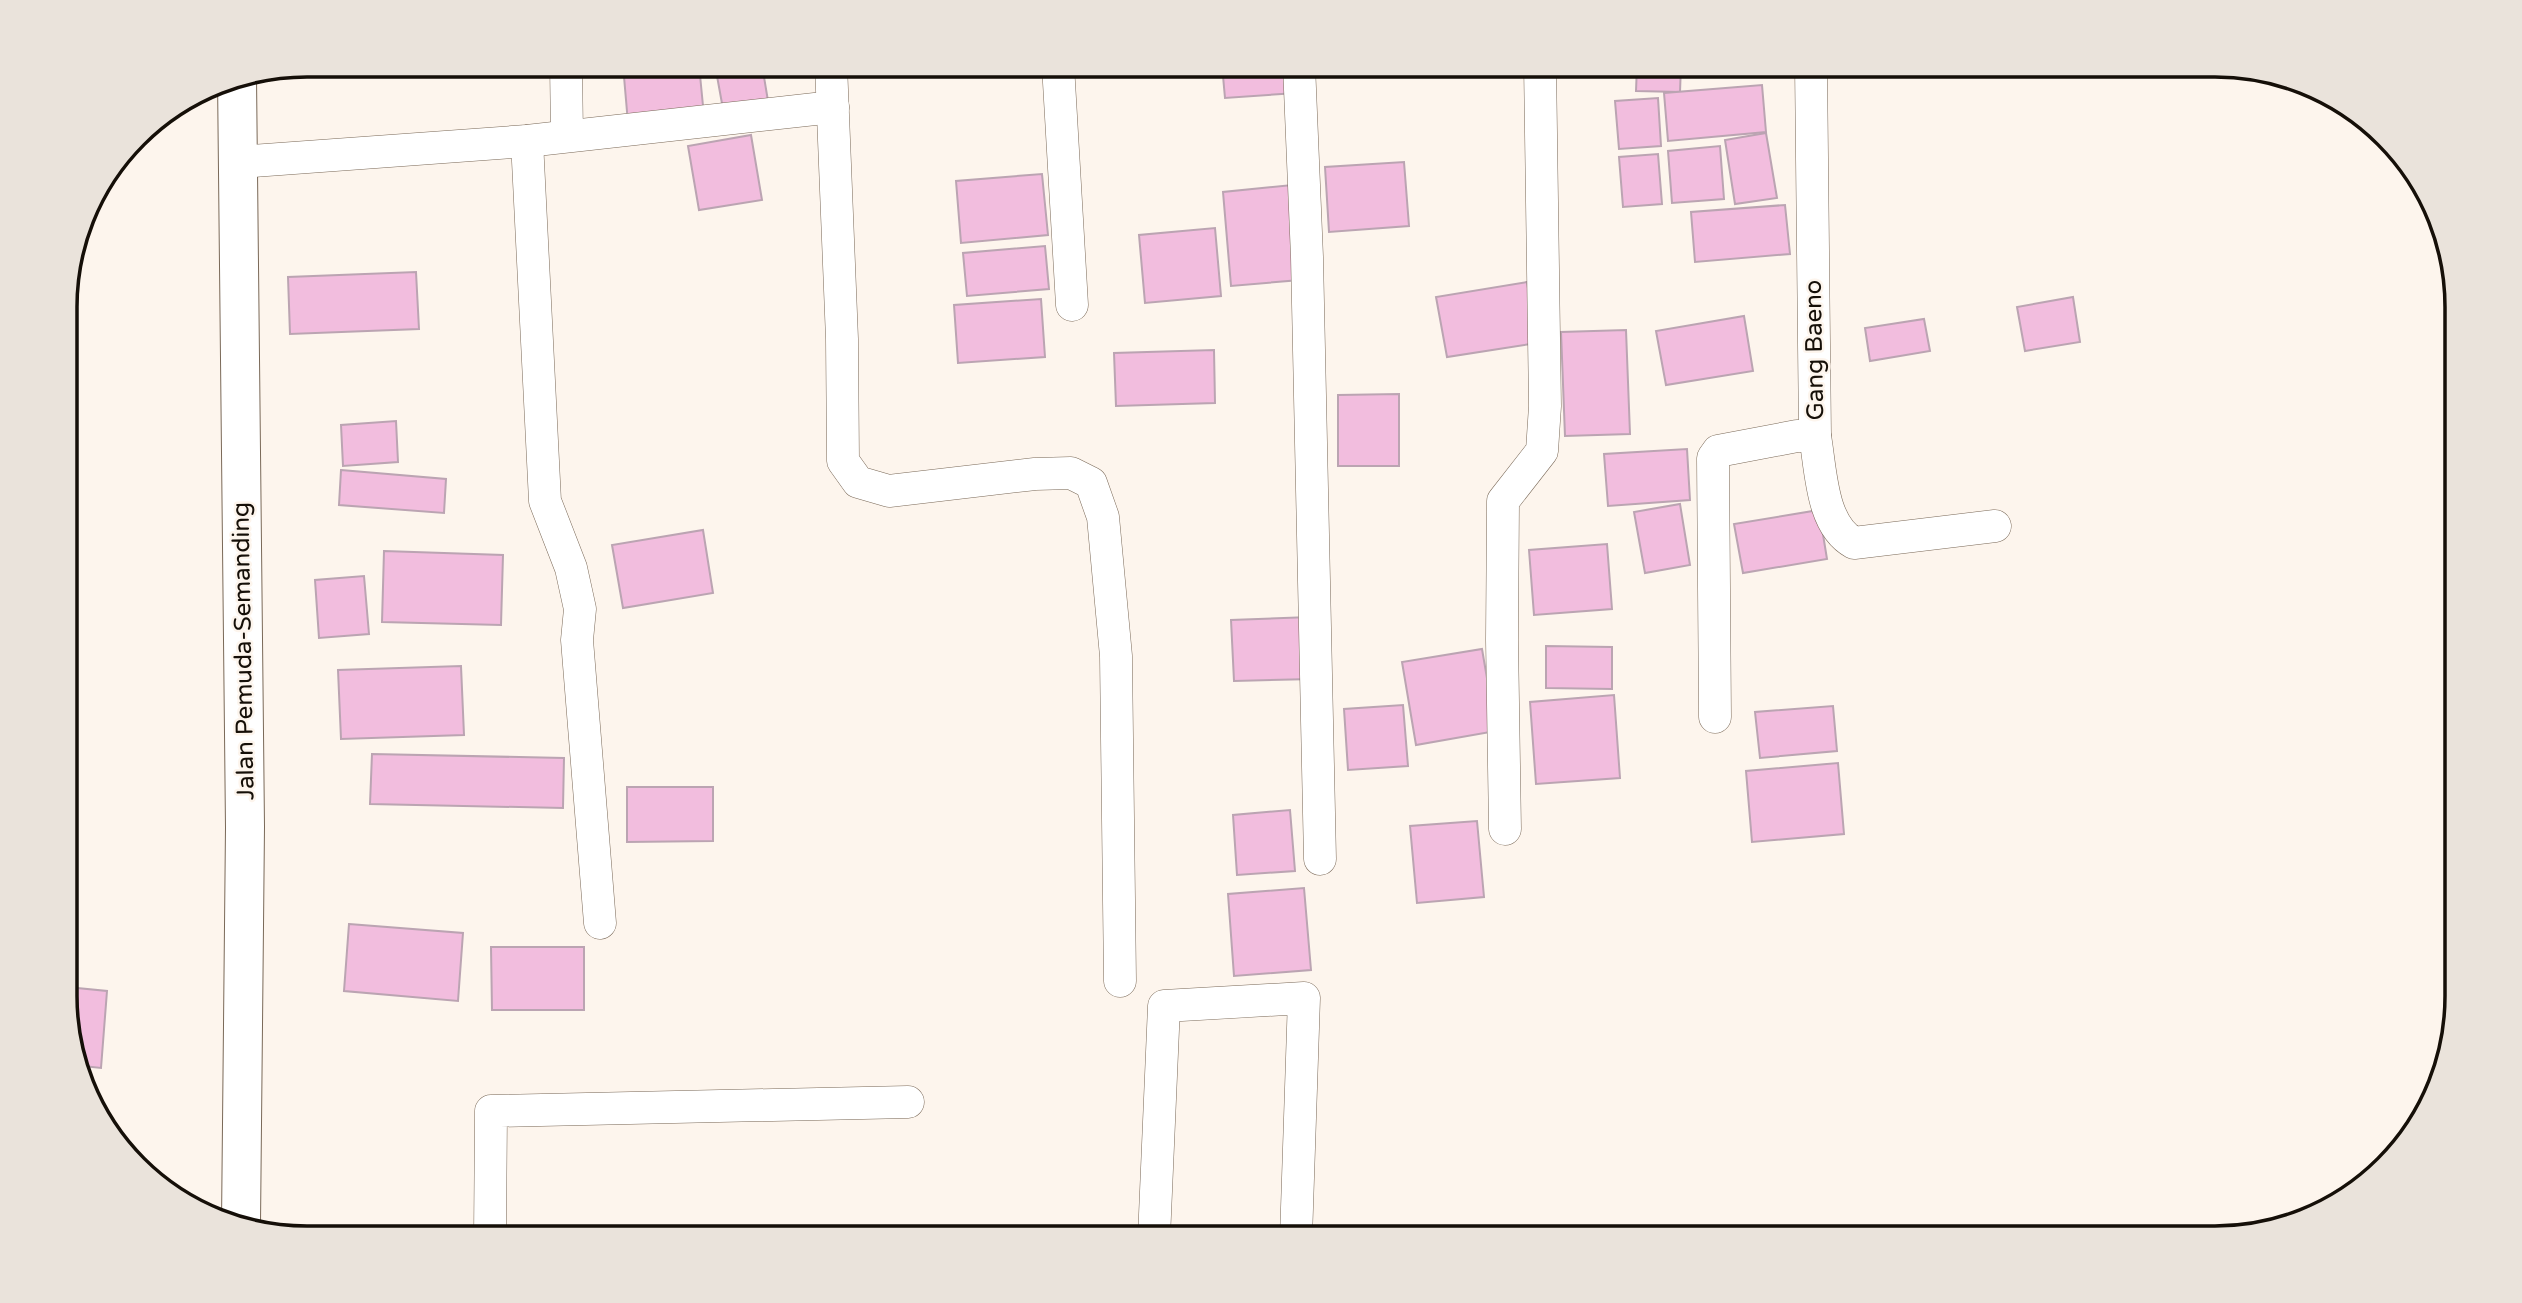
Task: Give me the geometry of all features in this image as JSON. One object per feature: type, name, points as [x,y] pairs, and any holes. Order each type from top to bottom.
[{"type":"main road","name":"Jalan Pemuda-Semanding","points":[[237,88],[245,827],[240,1216]]},
{"type":"street","points":[[566,77],[567,136]]},
{"type":"street","points":[[832,77],[842,339],[843,461],[858,482],[889,491],[1035,474],[1071,473],[1091,483],[1095,495],[1102,517],[1116,656],[1120,981]]},
{"type":"street","points":[[1059,77],[1072,305]]},
{"type":"street","points":[[1300,77],[1307,257],[1320,859]]},
{"type":"street","points":[[1505,829],[1503,501],[1542,451],[1545,406],[1540,77]]},
{"type":"street","name":"Gang Baeno","points":[[1715,717],[1713,458],[1718,451],[1797,436],[1815,436],[1811,77]]},
{"type":"street","points":[[238,162],[527,141],[833,107]]},
{"type":"street","points":[[527,141],[545,501],[571,568],[580,609],[577,640],[600,923]]},
{"type":"street","points":[[1815,436],[1829,517],[1844,538],[1854,542],[1995,526]]},
{"type":"street","points":[[1155,1226],[1164,1006],[1304,998],[1296,1226]]},
{"type":"street","points":[[490,1226],[491,1111],[908,1102]]},
{"type":"building","points":[[624,77],[700,77],[704,116],[628,123]]},
{"type":"building","points":[[717,77],[764,77],[768,101],[723,109]]},
{"type":"building","points":[[1223,77],[1295,77],[1296,93],[1225,98]]},
{"type":"building","points":[[1637,77],[1681,77],[1680,92],[1636,91]]},
{"type":"building","points":[[1762,85],[1766,132],[1668,141],[1664,93]]},
{"type":"building","points":[[1658,98],[1661,146],[1619,149],[1615,101]]},
{"type":"building","points":[[1766,133],[1777,198],[1735,204],[1725,140]]},
{"type":"building","points":[[751,135],[762,200],[699,210],[688,146]]},
{"type":"building","points":[[1720,146],[1724,199],[1672,203],[1668,151]]},
{"type":"building","points":[[1658,154],[1662,204],[1623,207],[1619,157]]},
{"type":"building","points":[[1404,162],[1409,226],[1329,232],[1325,167]]},
{"type":"building","points":[[1042,174],[1048,235],[961,243],[956,181]]},
{"type":"building","points":[[1292,185],[1300,280],[1231,286],[1223,192]]},
{"type":"building","points":[[1785,205],[1790,254],[1695,262],[1691,212]]},
{"type":"building","points":[[1215,228],[1221,296],[1145,303],[1139,235]]},
{"type":"building","points":[[1045,246],[1049,289],[967,296],[963,253]]},
{"type":"building","points":[[416,272],[419,329],[290,334],[288,277]]},
{"type":"building","points":[[1527,282],[1537,343],[1447,357],[1436,297]]},
{"type":"building","points":[[2073,297],[2080,342],[2025,351],[2017,307]]},
{"type":"building","points":[[1041,299],[1045,357],[958,363],[954,305]]},
{"type":"building","points":[[1744,316],[1753,371],[1666,385],[1656,331]]},
{"type":"building","points":[[1924,319],[1930,351],[1870,361],[1865,328]]},
{"type":"building","points":[[1626,330],[1630,434],[1565,436],[1561,332]]},
{"type":"building","points":[[1214,350],[1215,403],[1116,406],[1114,353]]},
{"type":"building","points":[[1399,394],[1399,466],[1338,466],[1338,395]]},
{"type":"building","points":[[396,421],[398,462],[343,466],[341,425]]},
{"type":"building","points":[[1687,449],[1690,500],[1608,506],[1604,454]]},
{"type":"building","points":[[341,470],[446,479],[444,513],[339,505]]},
{"type":"building","points":[[1680,504],[1690,565],[1645,573],[1634,512]]},
{"type":"building","points":[[1819,510],[1827,559],[1743,573],[1734,524]]},
{"type":"building","points":[[703,530],[713,593],[623,608],[612,545]]},
{"type":"building","points":[[1607,544],[1612,609],[1534,615],[1529,550]]},
{"type":"building","points":[[384,551],[503,555],[501,625],[382,622]]},
{"type":"building","points":[[364,576],[369,634],[319,638],[315,580]]},
{"type":"building","points":[[1310,617],[1313,679],[1234,681],[1231,620]]},
{"type":"building","points":[[1546,646],[1612,647],[1612,689],[1546,688]]},
{"type":"building","points":[[1482,649],[1496,731],[1416,745],[1402,662]]},
{"type":"building","points":[[461,666],[464,735],[341,739],[338,670]]},
{"type":"building","points":[[1614,695],[1620,778],[1536,784],[1530,702]]},
{"type":"building","points":[[1403,705],[1408,766],[1348,770],[1344,709]]},
{"type":"building","points":[[1833,706],[1837,751],[1760,758],[1755,712]]},
{"type":"building","points":[[372,754],[564,758],[563,808],[370,804]]},
{"type":"building","points":[[1838,763],[1844,834],[1752,842],[1746,771]]},
{"type":"building","points":[[627,787],[713,787],[713,841],[627,842]]},
{"type":"building","points":[[1290,810],[1295,871],[1237,875],[1233,815]]},
{"type":"building","points":[[1477,821],[1484,897],[1417,903],[1410,826]]},
{"type":"building","points":[[1304,888],[1311,970],[1234,976],[1228,894]]},
{"type":"building","points":[[349,924],[463,933],[458,1001],[344,991]]},
{"type":"building","points":[[491,947],[584,947],[584,1010],[492,1010]]},
{"type":"building","points":[[77,988],[107,991],[101,1068],[88,1067],[85,1056],[79,1026]]}]
